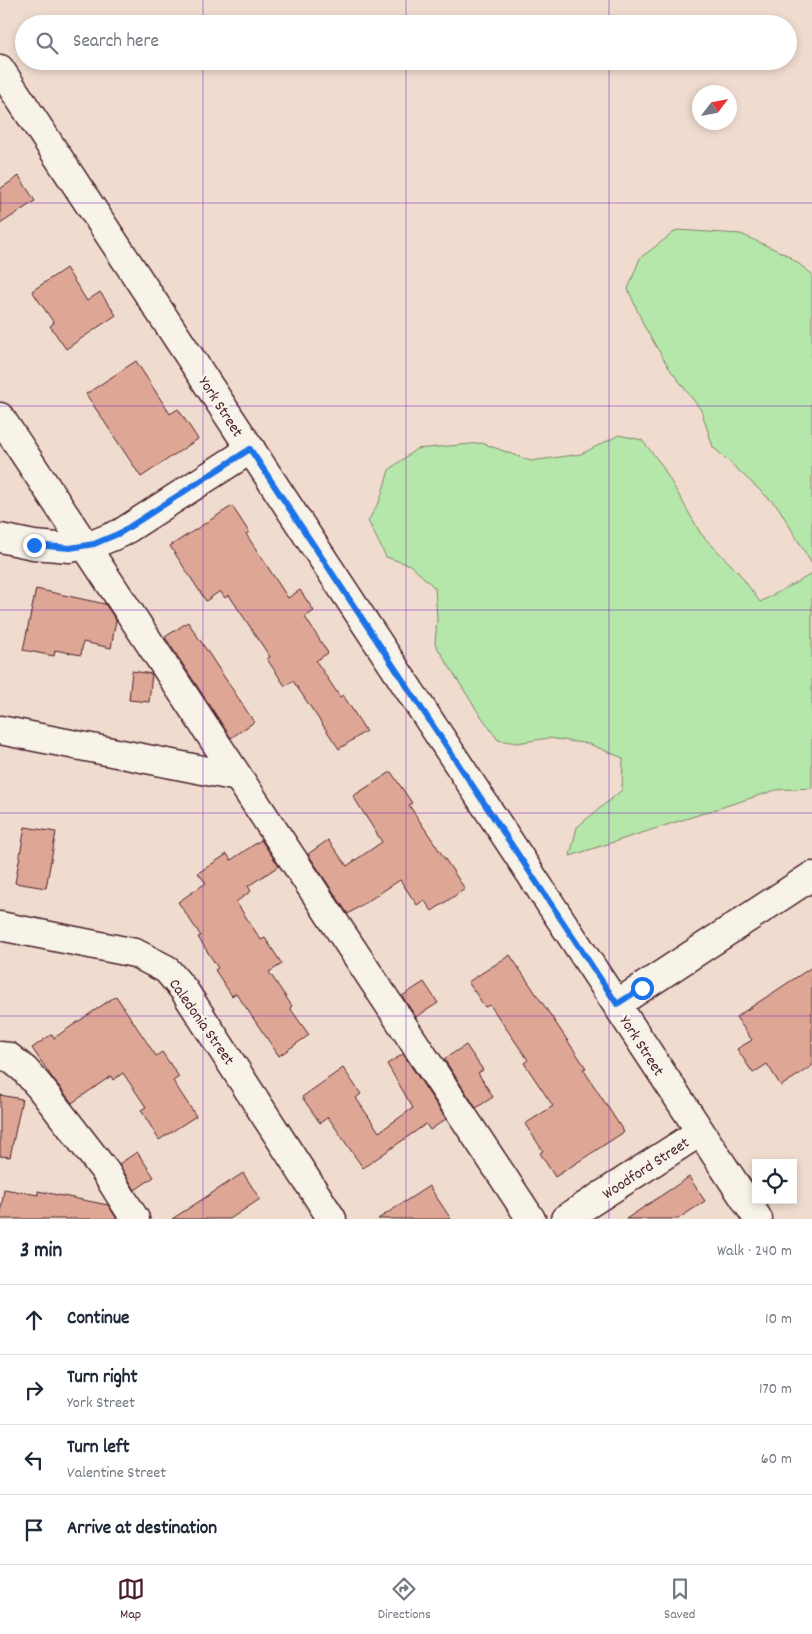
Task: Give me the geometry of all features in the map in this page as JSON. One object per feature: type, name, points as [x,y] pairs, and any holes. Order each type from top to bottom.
[{"type":"street","name":"York Street","points":[[0,68],[758,1219]]},
{"type":"street","points":[[0,417],[531,1219]]},
{"type":"street","points":[[0,538],[34,545],[70,548],[94,544],[120,533],[250,449]]},
{"type":"street","points":[[0,730],[238,776]]},
{"type":"street","points":[[617,1004],[812,876]]},
{"type":"street","name":"Caledonia Street","points":[[0,926],[135,953],[166,969],[184,990],[332,1219]]},
{"type":"street","points":[[0,1056],[10,1057],[39,1086],[105,1172],[135,1219]]},
{"type":"street","name":"Woodford Street","points":[[565,1219],[700,1132]]},
{"type":"green space","points":[[677,230],[741,234],[787,255],[812,274],[812,564],[778,507],[713,447],[701,410],[669,368],[644,326],[628,289],[640,258]]},
{"type":"green space","points":[[619,435],[642,440],[661,464],[701,534],[739,573],[760,602],[812,574],[812,788],[776,790],[570,856],[577,827],[622,790],[623,758],[589,744],[549,738],[517,743],[498,740],[435,644],[437,619],[435,588],[410,565],[386,557],[368,521],[380,500],[389,470],[416,449],[482,443],[531,461],[581,454]]},
{"type":"building","points":[[19,176],[35,201],[0,224],[0,189]]},
{"type":"building","points":[[66,268],[87,301],[100,292],[116,315],[66,349],[50,326],[54,323],[32,291]]},
{"type":"building","points":[[136,361],[170,414],[178,409],[198,439],[141,477],[86,394]]},
{"type":"building","points":[[232,506],[249,532],[246,534],[288,598],[300,590],[314,611],[305,617],[328,653],[316,661],[340,697],[343,695],[366,731],[339,749],[293,681],[285,686],[267,659],[270,657],[229,595],[225,598],[220,591],[206,601],[170,546]]},
{"type":"building","points":[[36,589],[105,604],[116,620],[111,648],[83,642],[81,655],[55,650],[54,656],[23,650]]},
{"type":"building","points":[[188,622],[254,722],[231,738],[165,637]]},
{"type":"building","points":[[132,671],[152,674],[149,702],[129,700]]},
{"type":"building","points":[[391,772],[412,803],[409,805],[465,889],[432,911],[424,900],[417,905],[400,880],[348,914],[308,854],[328,840],[347,866],[382,842],[353,796]]},
{"type":"building","points":[[25,827],[56,832],[46,888],[15,883]]},
{"type":"building","points":[[261,840],[279,866],[248,886],[251,891],[236,902],[261,940],[265,938],[282,964],[269,972],[292,1006],[290,1008],[309,1035],[279,1056],[236,993],[232,996],[215,970],[218,968],[198,937],[201,936],[178,902],[206,883],[198,873],[227,854],[231,860]]},
{"type":"building","points":[[510,955],[586,1068],[583,1069],[624,1132],[555,1177],[540,1153],[543,1151],[525,1124],[553,1106],[524,1063],[528,1060],[490,1005],[485,1007],[468,982]]},
{"type":"building","points":[[812,967],[812,1066],[781,1086],[767,1064],[753,1073],[737,1049],[752,1040],[736,1017]]},
{"type":"building","points":[[424,982],[438,1003],[416,1017],[402,996]]},
{"type":"building","points":[[116,996],[156,1056],[162,1052],[179,1077],[173,1081],[196,1116],[159,1140],[141,1110],[146,1107],[123,1073],[113,1080],[111,1076],[72,1103],[32,1048],[52,1034],[54,1038]]},
{"type":"building","points":[[466,1045],[483,1070],[478,1073],[493,1097],[476,1108],[444,1059]]},
{"type":"building","points":[[403,1054],[446,1119],[430,1130],[426,1124],[363,1168],[328,1117],[320,1123],[302,1097],[343,1068],[361,1094],[356,1098],[379,1132],[413,1108],[387,1064]]},
{"type":"building","points":[[0,1095],[22,1099],[10,1157],[0,1156]]},
{"type":"building","points":[[137,1152],[154,1177],[135,1190],[119,1164]]},
{"type":"building","points":[[243,1173],[260,1199],[230,1219],[172,1219]]},
{"type":"building","points":[[689,1177],[705,1201],[678,1219],[626,1219]]},
{"type":"building","points":[[429,1186],[451,1219],[378,1219]]},
{"type":"building","points":[[4,1189],[38,1195],[38,1191],[108,1205],[117,1219],[0,1219]]},
{"type":"route","points":[[34,545],[70,548],[94,544],[120,533],[250,449],[617,1004],[642,988]]}]
